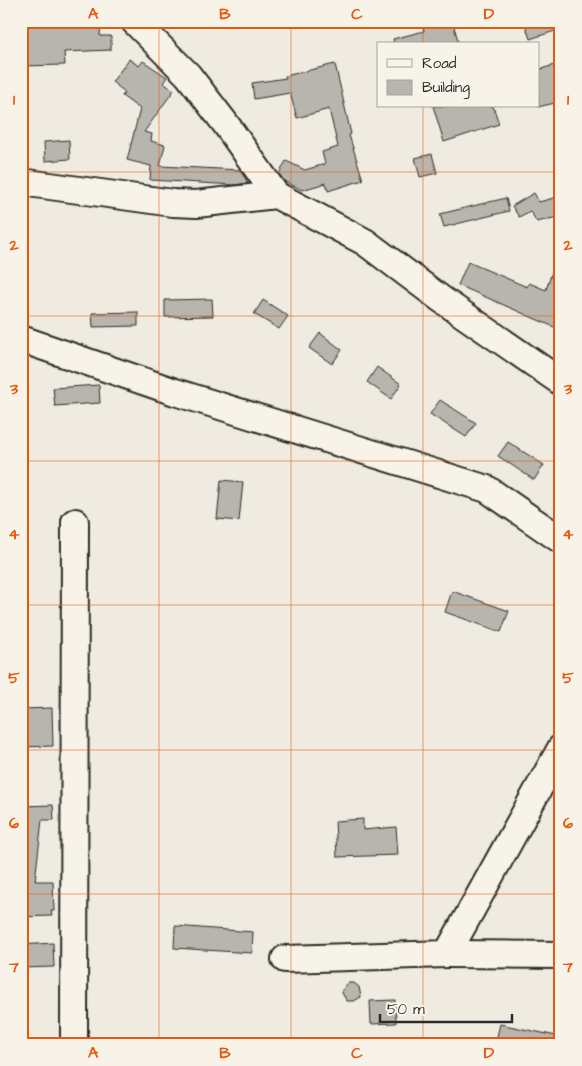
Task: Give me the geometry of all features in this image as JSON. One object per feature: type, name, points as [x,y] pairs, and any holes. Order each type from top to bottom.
[{"type":"street","points":[[134,21],[188,75],[276,195],[365,242],[441,299],[561,382]]},
{"type":"street","points":[[21,182],[173,203],[196,204],[276,195]]},
{"type":"street","points":[[21,339],[174,392],[487,489],[561,540]]},
{"type":"street","points":[[74,1045],[75,522]]},
{"type":"street","points":[[447,954],[561,748]]},
{"type":"street","points":[[285,959],[447,954],[561,955]]},
{"type":"building","points":[[42,21],[101,21],[100,36],[111,36],[111,50],[64,52],[65,65],[21,66],[21,24]]},
{"type":"building","points":[[524,21],[561,21],[561,29],[530,39]]},
{"type":"building","points":[[439,22],[440,26],[453,23],[458,42],[394,42],[393,39],[424,31],[423,26]]},
{"type":"building","points":[[129,59],[139,66],[143,61],[167,77],[163,83],[174,90],[144,132],[152,134],[151,141],[165,145],[160,166],[240,170],[248,183],[234,185],[150,180],[151,166],[127,160],[140,109],[122,96],[125,92],[112,82]]},
{"type":"building","points":[[561,63],[561,83],[554,85],[559,102],[540,107],[540,69]]},
{"type":"building","points":[[335,64],[351,134],[349,135],[363,180],[328,191],[326,183],[302,190],[284,181],[279,174],[286,161],[305,170],[325,164],[322,152],[338,147],[329,109],[297,118],[290,93],[254,99],[252,83],[286,78],[285,76]]},
{"type":"building","points":[[434,108],[494,108],[499,124],[444,142]]},
{"type":"building","points":[[69,140],[70,159],[45,161],[44,142]]},
{"type":"building","points":[[432,154],[437,173],[420,177],[415,158]]},
{"type":"building","points":[[534,193],[539,202],[561,196],[561,216],[537,222],[530,211],[519,217],[512,206]]},
{"type":"building","points":[[506,198],[509,211],[444,227],[440,214]]},
{"type":"building","points":[[558,253],[561,253],[561,292],[556,306],[561,308],[561,330],[458,285],[468,262],[527,287],[529,283],[546,290]]},
{"type":"building","points":[[212,299],[213,316],[165,317],[165,300]]},
{"type":"building","points":[[263,300],[288,316],[279,329],[254,314]]},
{"type":"building","points":[[138,312],[138,326],[93,327],[92,313]]},
{"type":"building","points":[[320,333],[342,350],[332,364],[309,348]]},
{"type":"building","points":[[377,367],[401,384],[391,399],[367,382]]},
{"type":"building","points":[[99,385],[100,403],[55,406],[53,388]]},
{"type":"building","points":[[440,400],[476,423],[466,437],[430,414]]},
{"type":"building","points":[[508,442],[544,465],[534,480],[498,456]]},
{"type":"building","points":[[221,480],[243,482],[239,521],[217,519]]},
{"type":"building","points":[[452,591],[509,611],[501,632],[445,612]]},
{"type":"building","points":[[52,708],[53,746],[21,747],[21,709]]},
{"type":"building","points":[[53,805],[54,820],[42,820],[35,881],[53,881],[54,911],[51,911],[52,916],[21,917],[21,806]]},
{"type":"building","points":[[363,819],[363,830],[396,827],[398,855],[337,857],[335,821]]},
{"type":"building","points":[[175,926],[253,932],[252,953],[174,948]]},
{"type":"building","points":[[53,943],[54,967],[21,968],[21,945]]},
{"type":"building","points":[[348,983],[354,983],[359,987],[361,997],[354,1001],[347,1001],[342,990]]},
{"type":"building","points":[[395,1000],[396,1023],[371,1024],[370,1001]]},
{"type":"building","points":[[500,1024],[561,1037],[561,1045],[495,1045]]}]
